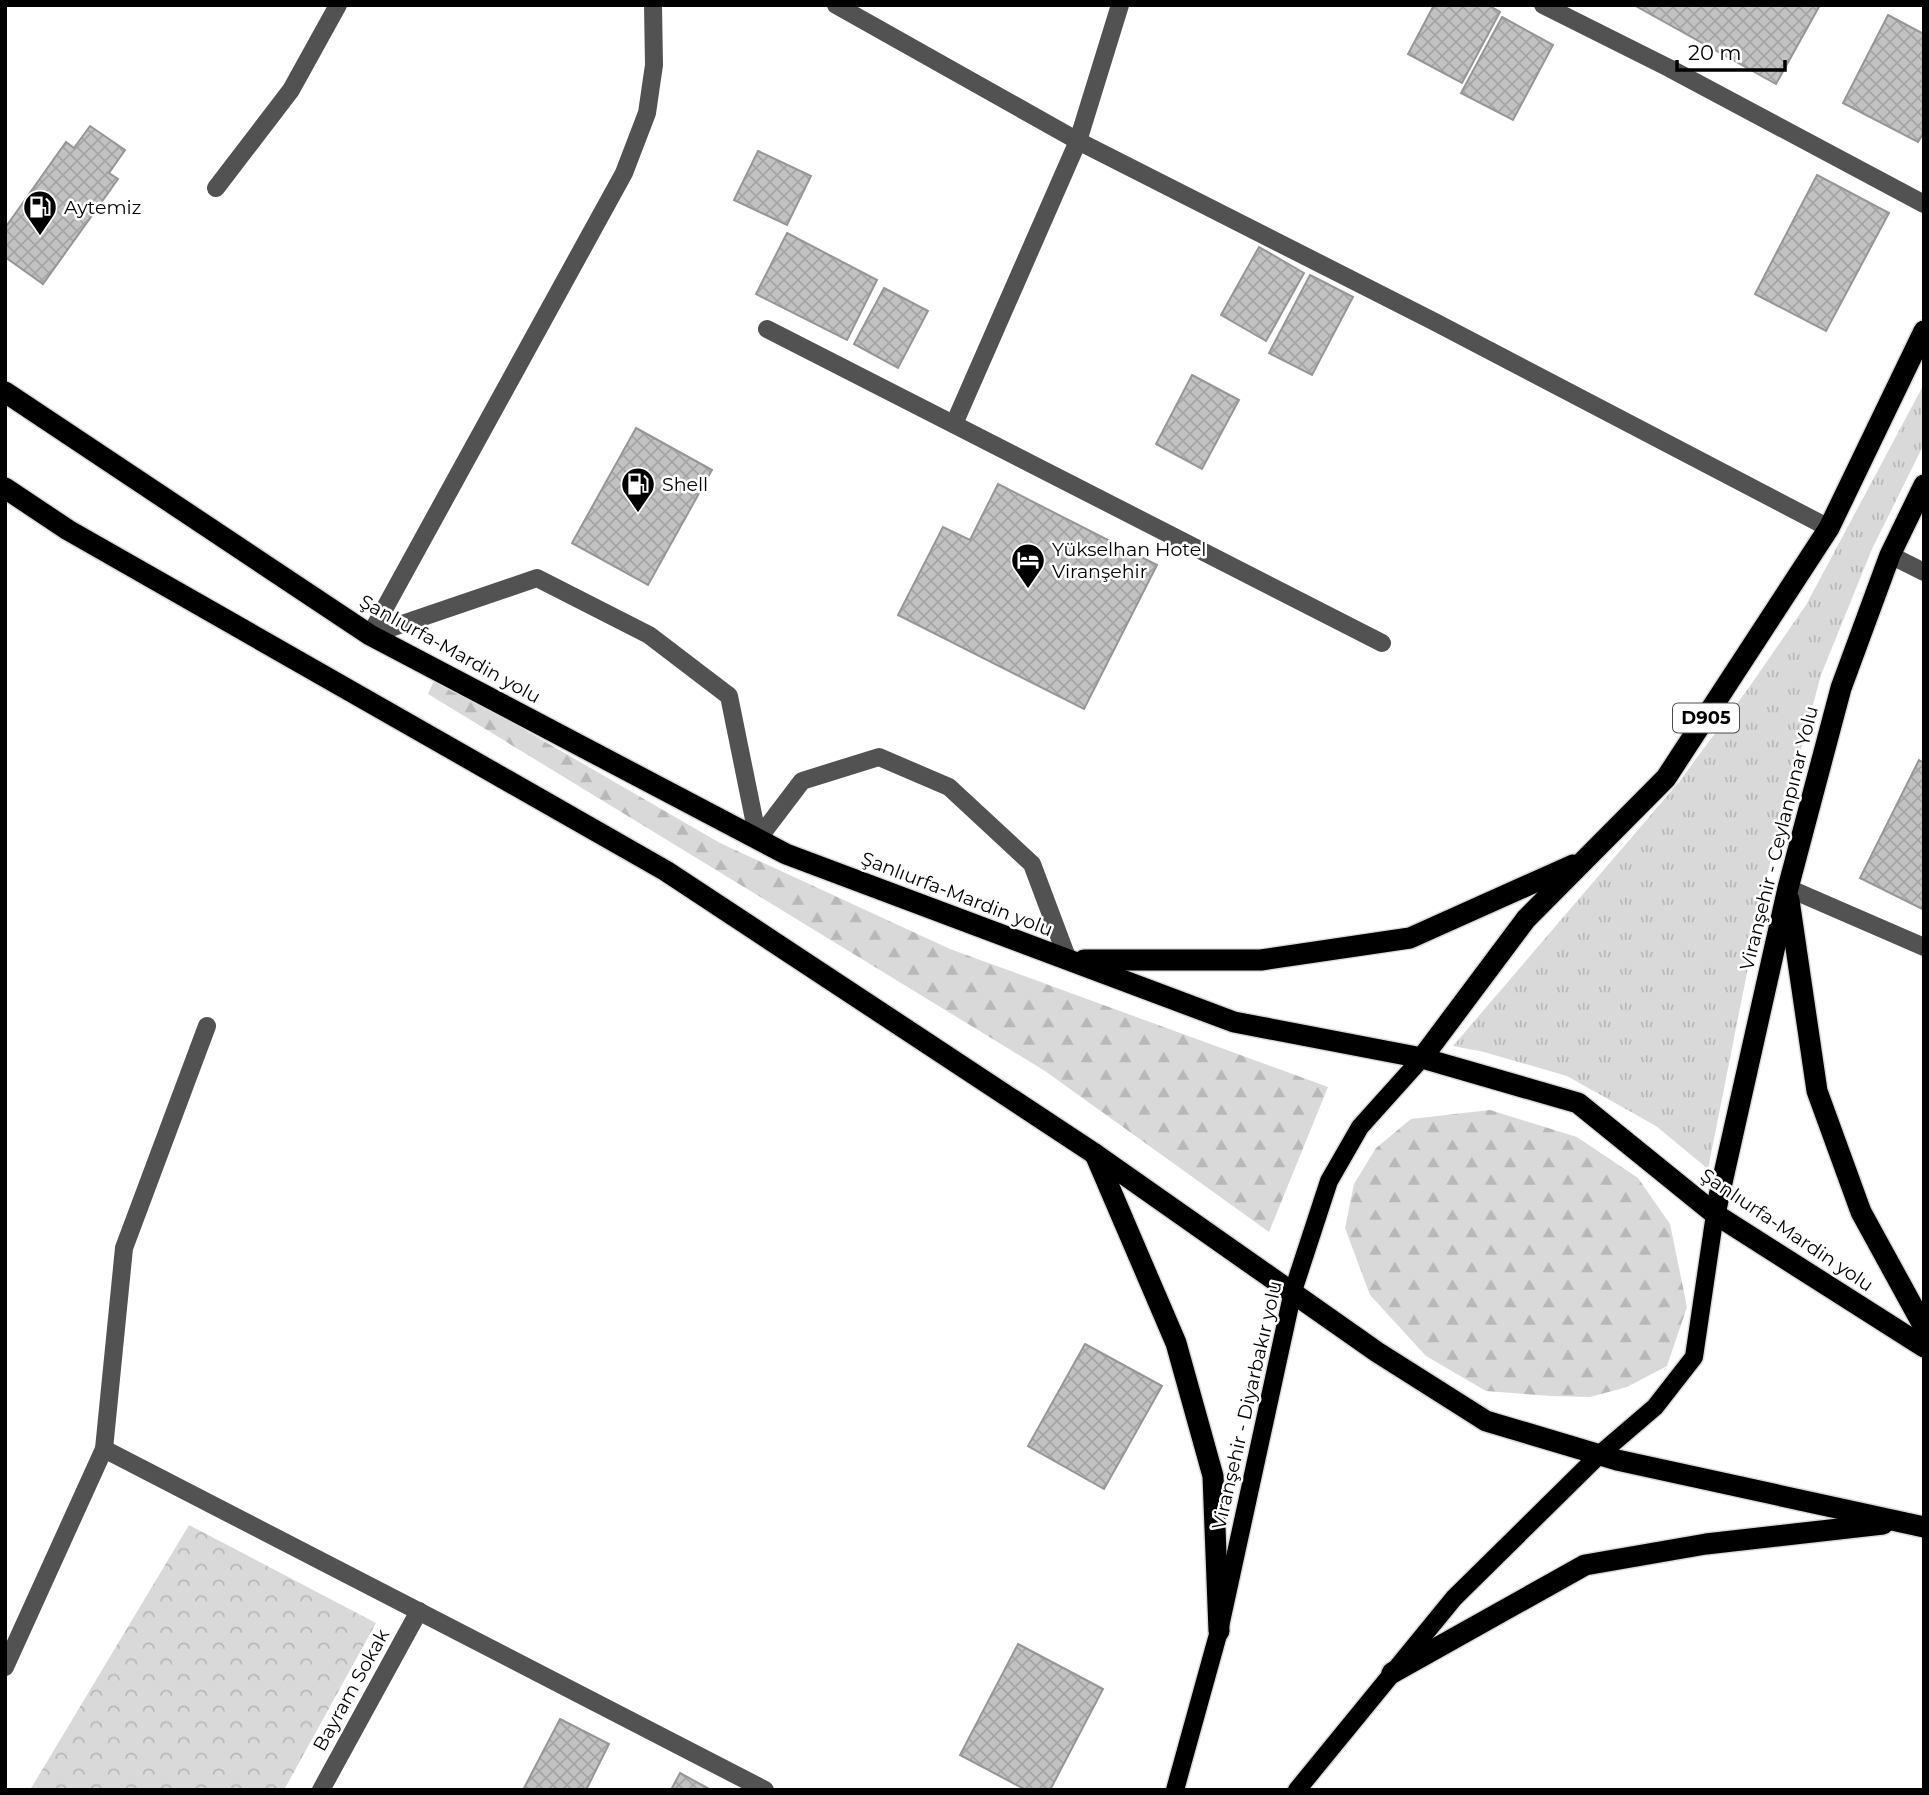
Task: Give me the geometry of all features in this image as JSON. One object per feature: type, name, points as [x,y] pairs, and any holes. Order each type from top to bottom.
[{"type":"highway","name":"D905","points":[[1422,1058],[1525,919],[1666,778],[1829,528],[1924,331]]},
{"type":"highway","name":"Şanlıurfa-Mardin yolu","points":[[5,392],[370,635],[786,853],[1234,1022],[1422,1058],[1578,1103],[1715,1214],[1924,1347]]},
{"type":"highway","name":"Viranşehir - Ceylanpınar Yolu","points":[[1715,1214],[1788,888],[1841,688],[1890,555],[1924,485]]},
{"type":"highway","points":[[5,488],[68,530],[666,871],[1095,1154],[1377,1352],[1486,1421],[1599,1455],[1924,1527]]},
{"type":"highway","points":[[1068,960],[1261,960],[1410,938],[1584,860]]},
{"type":"highway","points":[[1788,888],[1817,1091],[1861,1212],[1924,1327]]},
{"type":"highway","points":[[1095,1154],[1176,1343],[1213,1476],[1219,1631]]},
{"type":"highway","points":[[1392,1673],[1585,1565],[1706,1544],[1900,1522]]},
{"type":"main road","name":"Viranşehir - Diyarbakır yolu","points":[[1175,1790],[1219,1631],[1293,1291],[1329,1181],[1360,1127],[1422,1058]]},
{"type":"main road","points":[[1297,1790],[1454,1598],[1599,1455],[1655,1408],[1694,1357],[1715,1214]]},
{"type":"street","points":[[370,635],[624,173],[647,114],[654,65],[653,5]]},
{"type":"street","points":[[836,5],[1077,141],[1433,321],[1829,528]]},
{"type":"street","points":[[954,424],[1077,141],[1120,5]]},
{"type":"street","points":[[1543,5],[1669,68],[1924,204]]},
{"type":"street","points":[[216,188],[290,90],[333,7]]},
{"type":"street","points":[[767,329],[1382,643]]},
{"type":"street","points":[[1890,555],[1924,572]]},
{"type":"street","points":[[370,635],[537,578],[649,635],[729,696],[758,839]]},
{"type":"street","points":[[758,839],[802,781],[880,757],[948,787],[1032,864],[1068,960]]},
{"type":"street","points":[[1788,888],[1924,947]]},
{"type":"street","points":[[5,1667],[104,1449],[124,1248],[206,1026]]},
{"type":"street","points":[[104,1449],[765,1790]]},
{"type":"street","name":"Bayram Sokak","points":[[321,1790],[419,1611]]},
{"type":"green space","points":[[1924,384],[1924,444],[1872,549],[1821,675],[1765,882],[1708,1169],[1656,1126],[1567,1076],[1453,1046],[1679,782],[1750,686],[1806,605]]},
{"type":"green space","points":[[435,678],[720,843],[950,949],[1328,1087],[1269,1232],[1045,1071],[428,694]]},
{"type":"green space","points":[[1490,1110],[1577,1137],[1638,1178],[1670,1224],[1687,1307],[1667,1366],[1627,1387],[1590,1397],[1486,1391],[1426,1356],[1370,1295],[1345,1228],[1354,1184],[1376,1148],[1411,1119]]},
{"type":"green space","points":[[189,1525],[376,1623],[284,1790],[30,1790]]},
{"type":"building","points":[[1434,5],[1488,5],[1500,12],[1462,83],[1408,54]]},
{"type":"building","points":[[1634,5],[1820,5],[1776,84]]},
{"type":"building","points":[[1888,15],[1924,34],[1924,132],[1918,142],[1843,103]]},
{"type":"building","points":[[1502,17],[1553,45],[1513,120],[1461,93]]},
{"type":"building","points":[[90,126],[125,150],[109,173],[118,179],[43,284],[5,257],[5,228],[66,142],[74,148]]},
{"type":"building","points":[[758,151],[811,176],[787,225],[734,200]]},
{"type":"building","points":[[1817,175],[1889,213],[1826,331],[1755,294]]},
{"type":"building","points":[[787,233],[877,280],[847,340],[756,294]]},
{"type":"building","points":[[1259,247],[1304,273],[1266,341],[1221,315]]},
{"type":"building","points":[[1310,275],[1353,297],[1312,375],[1269,353]]},
{"type":"building","points":[[884,288],[928,311],[898,368],[854,344]]},
{"type":"building","points":[[1192,375],[1239,400],[1202,469],[1156,444]]},
{"type":"building","points":[[636,428],[712,470],[648,585],[572,543]]},
{"type":"building","name":"Yükselhan Hotel Viranşehir","points":[[998,484],[1157,565],[1084,709],[898,615],[943,527],[970,540]]},
{"type":"building","points":[[1919,760],[1924,763],[1924,910],[1860,878]]},
{"type":"building","points":[[1085,1344],[1162,1386],[1104,1489],[1028,1446]]},
{"type":"building","points":[[1018,1644],[1103,1689],[1050,1790],[1026,1790],[960,1755]]},
{"type":"building","points":[[560,1719],[609,1744],[586,1790],[523,1790]]},
{"type":"building","points":[[680,1773],[711,1790],[671,1790]]},
{"type":"place","name":"Aytemiz","points":[[40,237]]},
{"type":"place","name":"Shell","points":[[638,514]]},
{"type":"place","name":"Yükselhan Hotel Viranşehir","points":[[1028,590]]}]
